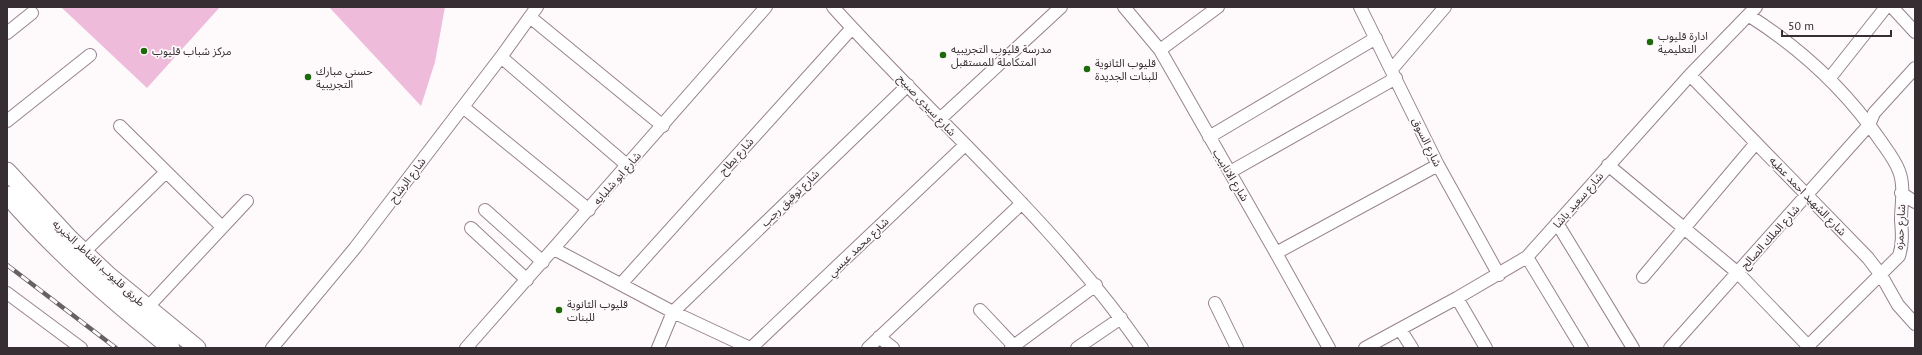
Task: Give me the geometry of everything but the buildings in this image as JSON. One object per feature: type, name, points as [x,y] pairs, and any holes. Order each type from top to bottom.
[{"type":"main road","name":"طريق قليوب, القناطر الخيريه","points":[[7,171],[84,252],[147,308],[197,348]]},
{"type":"main road","name":"طريق قليوب, القناطر الخيريه","points":[[7,195],[58,251],[96,286],[171,348]]},
{"type":"street","name":"شارع ابو شلبايه","points":[[466,348],[628,166],[766,7]]},
{"type":"street","name":"شارع سيدى صبيح","points":[[833,7],[1022,203],[1096,285],[1142,348]]},
{"type":"street","points":[[940,118],[1061,7]]},
{"type":"street","name":"شارع الانابيب","points":[[1124,7],[1160,50],[1329,348]]},
{"type":"street","points":[[1160,50],[1217,7]]},
{"type":"street","name":"شارع السوق","points":[[1360,7],[1394,73],[1438,165],[1499,275]]},
{"type":"street","points":[[1230,172],[1394,73],[1445,7]]},
{"type":"street","points":[[1829,79],[1886,7]]},
{"type":"street","points":[[1892,7],[1915,32]]},
{"type":"street","points":[[533,11],[663,126]]},
{"type":"street","name":"شارع الرشاح","points":[[272,348],[355,248],[501,57],[533,11]]},
{"type":"street","name":"شارع حمزه","points":[[1752,11],[1829,79],[1869,125],[1900,172],[1901,249],[1894,262],[1808,347]]},
{"type":"street","name":"شارع سعيد باشا","points":[[1365,348],[1499,275],[1527,257],[1690,75],[1752,11]]},
{"type":"street","points":[[7,33],[32,13]]},
{"type":"street","name":"شارع بطاح","points":[[621,284],[852,28]]},
{"type":"street","points":[[1209,138],[1376,38]]},
{"type":"street","points":[[7,121],[90,54]]},
{"type":"street","points":[[501,57],[628,166]]},
{"type":"street","name":"شارع الملك الصالح","points":[[1670,348],[1869,125],[1874,113],[1915,68]]},
{"type":"street","name":"شارع الشهيد احمد عطيه","points":[[1690,75],[1808,194],[1868,258],[1881,275],[1898,305],[1915,324]]},
{"type":"street","name":"شارع توفيق رجب","points":[[673,312],[908,85]]},
{"type":"street","points":[[463,107],[589,210]]},
{"type":"street","points":[[120,126],[222,227]]},
{"type":"street","points":[[1643,276],[1756,143]]},
{"type":"street","name":"شارع محمد عيسي","points":[[750,348],[965,145]]},
{"type":"street","points":[[1276,253],[1438,165]]},
{"type":"street","points":[[1608,165],[1738,273],[1808,347]]},
{"type":"street","points":[[84,252],[166,172]]},
{"type":"street","points":[[1901,193],[1915,202]]},
{"type":"street","points":[[147,308],[247,201]]},
{"type":"street","points":[[868,348],[1022,203]]},
{"type":"street","points":[[485,210],[543,262]]},
{"type":"street","points":[[1558,223],[1633,348]]},
{"type":"street","points":[[471,228],[527,280]]},
{"type":"street","points":[[554,249],[736,345],[750,348]]},
{"type":"street","points":[[1527,257],[1582,348]]},
{"type":"street","points":[[980,310],[1014,347],[1096,285]]},
{"type":"street","points":[[7,293],[81,348]]},
{"type":"street","points":[[1457,298],[1486,348]]},
{"type":"street","points":[[1215,303],[1237,348]]},
{"type":"street","points":[[658,348],[673,312]]},
{"type":"street","points":[[1077,348],[1121,318]]},
{"type":"street","points":[[1400,329],[1412,348]]},
{"type":"street","points":[[879,337],[893,348]]},
{"type":"shaded area","name":"مركز شباب قليوب","points":[[61,7],[220,7],[147,88]]},
{"type":"shaded area","points":[[329,7],[445,7],[435,62],[421,106]]},
{"type":"railway","points":[[7,265],[116,348]]},
{"type":"place","name":"ادارة قليوب التعليمية","points":[[1650,42]]},
{"type":"place","name":"مركز شباب قليوب","points":[[144,51]]},
{"type":"place","name":"مدرسة قليوب التجريبيه المتكاملة للمستقبل","points":[[943,55]]},
{"type":"place","name":"قليوب الثانوية للبنات الجديدة","points":[[1087,69]]},
{"type":"place","name":"حسني مبارك التجريبية","points":[[308,77]]},
{"type":"place","name":"قليوب الثانوية للبنات","points":[[559,310]]}]
